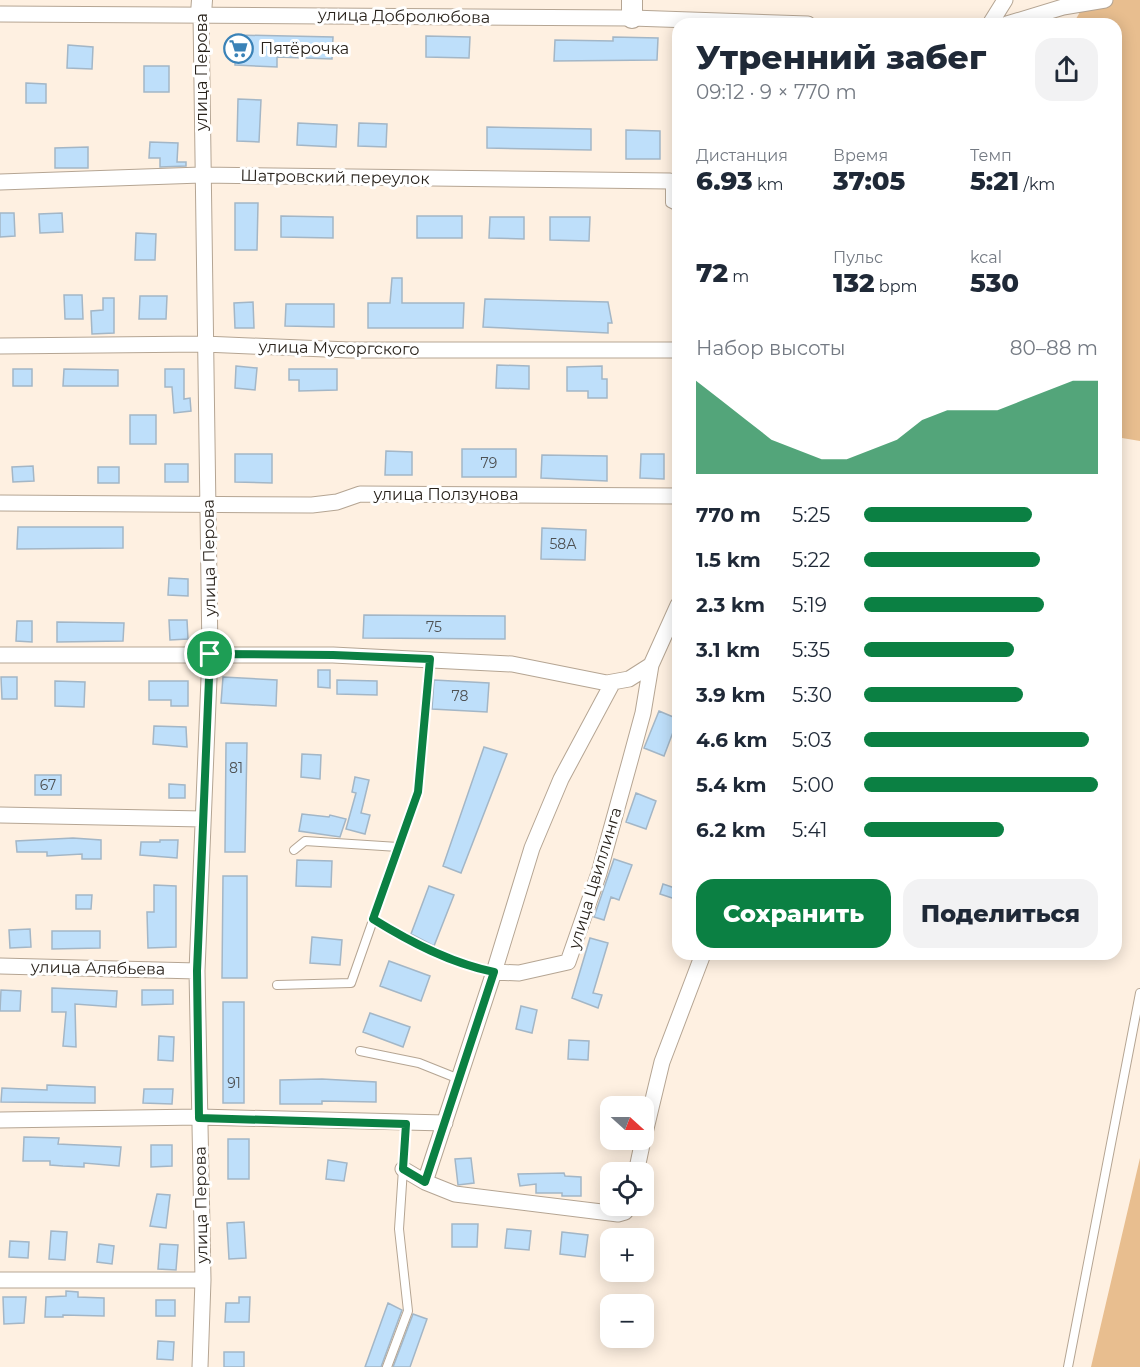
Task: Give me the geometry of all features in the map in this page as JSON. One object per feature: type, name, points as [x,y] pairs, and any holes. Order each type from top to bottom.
[{"type":"street","points":[[994,18],[1005,0]]},
{"type":"street","points":[[1027,18],[1063,7],[1105,0]]},
{"type":"street","name":"улица Добролюбова","points":[[0,14],[202,7],[632,9],[738,18]]},
{"type":"street","name":"улица Перова","points":[[200,1367],[202,1280],[197,971],[210,654],[201,175],[202,7]]},
{"type":"street","name":"Шатровский переулок","points":[[0,182],[201,175],[670,181]]},
{"type":"street","name":"улица Мусоргского","points":[[0,346],[204,344],[349,350],[672,350]]},
{"type":"street","name":"улица Ползунова","points":[[0,503],[312,505],[337,502],[360,494],[672,496]]},
{"type":"street","name":"улица Цвиллинга","points":[[494,972],[519,973],[568,962],[599,873],[643,713],[651,665],[672,618]]},
{"type":"street","points":[[0,655],[333,655],[430,659],[512,664],[613,682],[629,679],[651,665]]},
{"type":"street","points":[[425,1182],[536,838],[561,779],[613,682]]},
{"type":"street","points":[[0,815],[203,819]]},
{"type":"street","points":[[654,1096],[662,1062],[701,960]]},
{"type":"street","name":"улица Алябьева","points":[[0,966],[197,971]]},
{"type":"street","points":[[0,1120],[199,1118],[445,1123]]},
{"type":"street","points":[[403,1169],[425,1182],[456,1194],[600,1212]]},
{"type":"street","points":[[0,1280],[202,1280]]},
{"type":"lane","points":[[670,181],[670,203],[672,204]]},
{"type":"lane","points":[[277,985],[351,983],[418,792],[430,659]]},
{"type":"lane","points":[[294,850],[305,841],[398,847]]},
{"type":"lane","points":[[373,919],[407,940],[470,967],[494,972]]},
{"type":"lane","points":[[1068,1367],[1140,993]]},
{"type":"lane","points":[[360,1051],[419,1063],[459,1078]]},
{"type":"lane","points":[[387,1367],[408,1311],[399,1229],[406,1124]]},
{"type":"shaded area","points":[[1087,0],[1140,0],[1140,441],[1122,438],[1122,18],[1076,18]]},
{"type":"shaded area","points":[[1140,1158],[1140,1367],[1091,1367]]},
{"type":"building","points":[[236,35],[333,37],[332,59],[277,57],[277,67],[235,65]]},
{"type":"building","points":[[426,36],[470,37],[469,58],[426,57]]},
{"type":"building","points":[[613,37],[658,38],[657,60],[554,61],[555,40],[613,41]]},
{"type":"building","points":[[68,45],[93,47],[92,69],[67,68]]},
{"type":"building","points":[[144,66],[169,66],[169,92],[144,92]]},
{"type":"building","points":[[26,83],[46,84],[46,103],[26,103]]},
{"type":"building","points":[[238,99],[261,100],[259,142],[237,141]]},
{"type":"building","points":[[298,123],[337,125],[336,147],[297,145]]},
{"type":"building","points":[[359,123],[387,124],[386,147],[358,146]]},
{"type":"building","points":[[487,127],[591,129],[591,150],[487,148]]},
{"type":"building","points":[[626,130],[660,131],[660,159],[626,159]]},
{"type":"building","points":[[150,142],[178,143],[177,162],[186,162],[186,166],[160,167],[160,158],[149,158]]},
{"type":"building","points":[[88,147],[88,168],[55,168],[55,148]]},
{"type":"building","points":[[235,203],[258,203],[257,250],[235,250]]},
{"type":"building","points":[[0,213],[14,213],[15,236],[0,237]]},
{"type":"building","points":[[62,213],[63,232],[40,233],[39,214]]},
{"type":"building","points":[[281,216],[333,217],[333,238],[281,237]]},
{"type":"building","points":[[417,216],[462,216],[462,238],[417,238]]},
{"type":"building","points":[[490,217],[524,217],[524,239],[489,238]]},
{"type":"building","points":[[550,217],[590,217],[589,241],[550,240]]},
{"type":"building","points":[[136,233],[156,234],[155,260],[135,260]]},
{"type":"building","points":[[392,278],[402,278],[402,303],[464,303],[463,328],[368,328],[368,303],[390,303]]},
{"type":"building","points":[[64,295],[82,295],[83,319],[65,319]]},
{"type":"building","points":[[140,296],[167,296],[166,319],[139,319]]},
{"type":"building","points":[[103,298],[114,298],[114,333],[92,334],[91,311],[103,310]]},
{"type":"building","points":[[485,299],[608,302],[612,323],[608,323],[608,333],[483,327]]},
{"type":"building","points":[[253,302],[254,328],[235,328],[234,303]]},
{"type":"building","points":[[286,304],[334,304],[334,327],[285,326]]},
{"type":"building","points":[[497,365],[529,366],[529,389],[496,388]]},
{"type":"building","points":[[236,366],[257,368],[255,390],[235,388]]},
{"type":"building","points":[[602,366],[602,379],[607,379],[607,398],[588,398],[588,391],[567,391],[567,367]]},
{"type":"building","points":[[13,369],[32,369],[32,386],[13,386]]},
{"type":"building","points":[[64,369],[118,370],[118,386],[63,386]]},
{"type":"building","points":[[165,369],[184,369],[184,399],[190,398],[191,411],[174,413],[172,387],[165,387]]},
{"type":"building","points":[[289,369],[337,369],[337,390],[299,391],[299,380],[289,380]]},
{"type":"building","points":[[130,415],[156,415],[156,444],[130,444]]},
{"type":"building","points":[[462,449],[516,449],[516,477],[462,477]]},
{"type":"building","points":[[386,451],[412,452],[412,475],[385,475]]},
{"type":"building","points":[[235,454],[272,454],[272,483],[235,482]]},
{"type":"building","points":[[641,454],[664,454],[664,479],[640,478]]},
{"type":"building","points":[[542,455],[607,456],[607,481],[541,478]]},
{"type":"building","points":[[165,464],[188,464],[188,482],[165,482]]},
{"type":"building","points":[[33,466],[34,481],[13,482],[12,467]]},
{"type":"building","points":[[98,467],[119,467],[119,483],[98,483]]},
{"type":"building","points":[[18,527],[123,527],[123,548],[17,549]]},
{"type":"building","points":[[542,528],[586,530],[585,560],[541,559]]},
{"type":"building","points":[[169,578],[188,579],[188,596],[168,595]]},
{"type":"building","points":[[364,615],[505,616],[505,639],[363,638]]},
{"type":"building","points":[[169,620],[187,620],[188,639],[170,640]]},
{"type":"building","points":[[17,621],[32,621],[32,642],[16,641]]},
{"type":"building","points":[[57,622],[124,623],[123,641],[57,642]]},
{"type":"building","points":[[318,670],[330,670],[330,688],[318,687]]},
{"type":"building","points":[[1,677],[17,677],[17,699],[2,699]]},
{"type":"building","points":[[223,677],[277,680],[276,706],[221,703]]},
{"type":"building","points":[[337,680],[377,681],[377,695],[337,694]]},
{"type":"building","points":[[434,680],[489,683],[487,712],[432,709]]},
{"type":"building","points":[[55,681],[85,682],[84,707],[55,706]]},
{"type":"building","points":[[149,681],[188,681],[188,706],[171,706],[171,700],[149,700]]},
{"type":"building","points":[[659,711],[672,716],[672,735],[664,756],[644,748]]},
{"type":"building","points":[[154,726],[186,727],[187,747],[153,744]]},
{"type":"building","points":[[226,743],[247,743],[245,852],[225,852]]},
{"type":"building","points":[[484,747],[507,754],[461,873],[443,866]]},
{"type":"building","points":[[302,754],[321,755],[320,779],[301,777]]},
{"type":"building","points":[[35,775],[61,775],[61,795],[35,795]]},
{"type":"building","points":[[355,777],[369,780],[361,813],[370,815],[365,834],[346,829],[356,793],[352,792]]},
{"type":"building","points":[[169,784],[185,785],[185,798],[169,798]]},
{"type":"building","points":[[636,793],[656,801],[646,829],[626,822]]},
{"type":"building","points":[[302,814],[329,817],[330,815],[346,819],[340,837],[299,831]]},
{"type":"building","points":[[73,838],[101,840],[101,859],[82,859],[82,854],[47,856],[47,852],[17,852],[16,841]]},
{"type":"building","points":[[160,840],[178,840],[177,858],[140,855],[141,842],[160,842]]},
{"type":"building","points":[[614,859],[632,865],[619,900],[611,897],[604,920],[594,917]]},
{"type":"building","points":[[297,860],[332,861],[331,887],[296,886]]},
{"type":"building","points":[[223,876],[247,876],[247,978],[222,978]]},
{"type":"building","points":[[663,884],[672,887],[672,898],[660,894]]},
{"type":"building","points":[[154,885],[176,886],[176,947],[148,948],[147,912],[154,912]]},
{"type":"building","points":[[429,886],[454,895],[434,946],[411,934]]},
{"type":"building","points":[[76,895],[92,895],[91,909],[76,909]]},
{"type":"building","points":[[30,929],[31,947],[10,948],[9,930]]},
{"type":"building","points":[[52,931],[100,931],[100,948],[52,949]]},
{"type":"building","points":[[312,937],[342,940],[340,965],[310,963]]},
{"type":"building","points":[[590,938],[608,943],[593,993],[602,995],[598,1008],[572,998]]},
{"type":"building","points":[[389,961],[430,976],[421,1001],[380,986]]},
{"type":"building","points":[[52,988],[117,991],[116,1007],[75,1004],[76,1047],[63,1046],[66,1012],[52,1012]]},
{"type":"building","points":[[1,990],[21,991],[20,1011],[0,1011]]},
{"type":"building","points":[[142,990],[173,990],[173,1004],[142,1005]]},
{"type":"building","points":[[223,1002],[244,1002],[244,1103],[223,1103]]},
{"type":"building","points":[[521,1006],[537,1010],[532,1033],[516,1029]]},
{"type":"building","points":[[370,1013],[410,1027],[403,1047],[363,1032]]},
{"type":"building","points":[[159,1036],[174,1037],[173,1061],[158,1060]]},
{"type":"building","points":[[569,1040],[589,1041],[588,1060],[568,1059]]},
{"type":"building","points":[[322,1079],[376,1082],[376,1102],[322,1101],[322,1104],[280,1104],[280,1080]]},
{"type":"building","points":[[47,1085],[95,1087],[95,1103],[1,1102],[2,1088],[47,1090]]},
{"type":"building","points":[[144,1089],[173,1089],[172,1104],[143,1103]]},
{"type":"building","points":[[24,1137],[59,1138],[58,1144],[121,1147],[119,1166],[84,1163],[84,1167],[63,1166],[50,1165],[50,1161],[23,1161]]},
{"type":"building","points":[[228,1139],[249,1139],[249,1179],[228,1179]]},
{"type":"building","points":[[151,1145],[172,1145],[172,1166],[151,1167]]},
{"type":"building","points":[[471,1158],[474,1183],[458,1185],[455,1159]]},
{"type":"building","points":[[328,1160],[347,1163],[344,1181],[326,1179]]},
{"type":"building","points":[[564,1173],[565,1176],[581,1177],[581,1196],[536,1193],[536,1184],[520,1186],[518,1174]]},
{"type":"building","points":[[157,1194],[170,1195],[166,1228],[150,1226]]},
{"type":"building","points":[[244,1222],[246,1258],[229,1259],[227,1223]]},
{"type":"building","points":[[452,1224],[478,1224],[477,1247],[452,1247]]},
{"type":"building","points":[[507,1229],[531,1231],[529,1250],[505,1248]]},
{"type":"building","points":[[51,1231],[67,1232],[65,1260],[49,1259]]},
{"type":"building","points":[[562,1232],[588,1235],[585,1257],[560,1254]]},
{"type":"building","points":[[10,1241],[29,1242],[28,1258],[9,1257]]},
{"type":"building","points":[[99,1244],[114,1246],[112,1264],[97,1262]]},
{"type":"building","points":[[160,1244],[178,1245],[176,1270],[158,1269]]},
{"type":"building","points":[[66,1291],[78,1292],[78,1297],[104,1298],[104,1316],[45,1317],[46,1297],[66,1296]]},
{"type":"building","points":[[3,1297],[26,1297],[24,1323],[4,1324]]},
{"type":"building","points":[[239,1297],[250,1297],[249,1322],[225,1322],[226,1303],[239,1303]]},
{"type":"building","points":[[156,1300],[175,1300],[175,1316],[156,1316]]},
{"type":"building","points":[[388,1303],[402,1310],[381,1367],[365,1367]]},
{"type":"building","points":[[413,1314],[427,1319],[410,1367],[393,1367]]},
{"type":"building","points":[[158,1341],[174,1342],[173,1360],[157,1359]]},
{"type":"building","points":[[224,1352],[244,1352],[244,1367],[224,1367]]},
{"type":"place","name":"Пятёрочка","points":[[239,48]]},
{"type":"route","points":[[210,654],[430,659],[418,792],[373,919],[407,940],[470,967],[494,972],[425,1182],[403,1169],[406,1124],[199,1118],[197,971],[210,654]]}]
